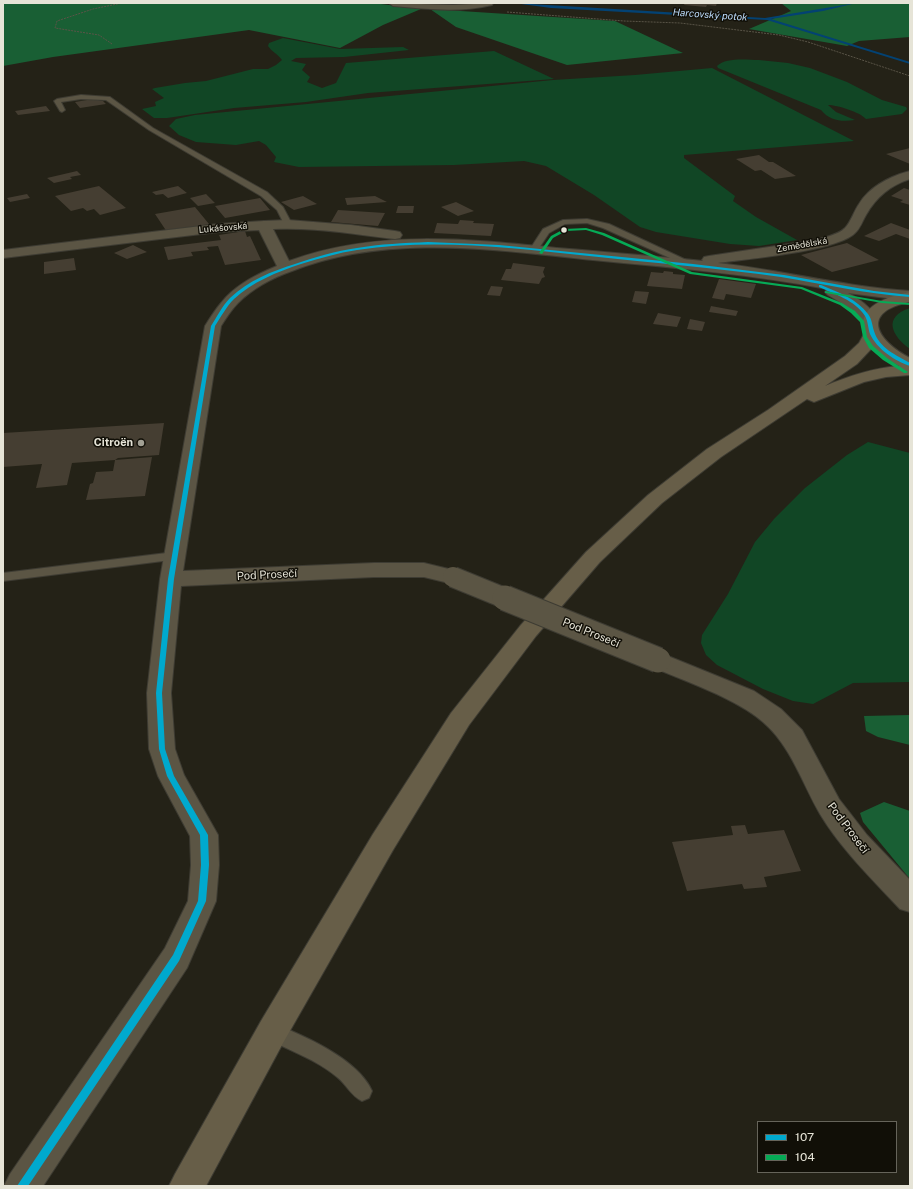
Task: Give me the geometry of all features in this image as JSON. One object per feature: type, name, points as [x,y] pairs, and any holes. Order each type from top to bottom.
[{"type":"main road","points":[[187,1186],[272,1032],[383,842],[460,719],[528,631],[593,557],[656,499],[714,453],[774,414],[860,353],[866,345],[876,311],[886,304],[910,296]]},
{"type":"main road","points":[[871,327],[879,345],[892,355],[910,365]]},
{"type":"main road","points":[[774,414],[859,378],[886,372],[910,370]]},
{"type":"street","points":[[393,3],[467,8],[489,3]]},
{"type":"street","name":"Zemědělská","points":[[693,265],[714,258],[818,244],[837,238],[850,231],[866,203],[878,191],[900,178],[910,175]]},
{"type":"street","name":"Lukášovská","points":[[3,254],[218,228],[288,224],[351,229],[443,242]]},
{"type":"street","points":[[264,225],[286,268]]},
{"type":"street","points":[[22,1186],[176,958],[202,901],[205,865],[204,835],[171,776],[162,749],[159,693],[173,568],[213,326],[227,305],[242,291],[259,279],[327,253],[405,243],[443,242],[534,249],[693,265],[768,274],[870,292],[910,296]]},
{"type":"street","points":[[804,280],[845,297],[858,306],[871,327]]},
{"type":"street","name":"Pod Prosečí","points":[[173,568],[424,570],[453,577],[745,697],[772,715],[793,737],[830,807],[853,837],[910,900]]},
{"type":"lane","points":[[62,110],[57,102],[81,97],[108,98],[151,129],[264,194],[280,209],[288,224]]},
{"type":"lane","points":[[534,249],[546,231],[564,222],[587,221],[606,226],[693,265]]},
{"type":"lane","points":[[3,577],[173,568]]},
{"type":"lane","points":[[272,1032],[329,1060],[345,1071],[362,1091]]},
{"type":"path","points":[[112,44],[99,35],[55,28],[57,21],[93,9],[122,3]]},
{"type":"path","points":[[467,8],[624,21],[680,23],[779,35],[808,42],[910,76]]},
{"type":"green space","points":[[3,3],[373,3],[421,9],[383,25],[340,48],[249,30],[53,57],[3,66]]},
{"type":"green space","points":[[781,3],[910,3],[910,37],[859,41],[847,46],[749,29],[791,11]]},
{"type":"green space","points":[[430,9],[615,21],[683,53],[567,65],[456,27]]},
{"type":"green space","points":[[283,38],[340,49],[403,47],[409,50],[344,57],[296,58],[291,61],[306,64],[302,70],[310,77],[307,82],[322,88],[336,83],[346,63],[494,51],[554,79],[368,93],[306,102],[234,108],[167,118],[154,118],[142,109],[156,106],[155,102],[164,98],[152,89],[155,88],[206,81],[253,69],[268,69],[276,65],[282,60],[268,46],[269,43]]},
{"type":"green space","points":[[731,60],[759,60],[788,63],[810,68],[847,82],[882,100],[906,107],[907,109],[902,114],[866,119],[848,109],[828,105],[836,112],[855,120],[836,120],[832,119],[821,110],[718,68],[717,66]]},
{"type":"green space","points":[[712,68],[854,141],[684,155],[684,158],[735,196],[733,201],[756,217],[797,240],[759,246],[730,244],[656,232],[640,227],[594,195],[546,166],[524,161],[454,165],[299,167],[274,162],[276,157],[266,145],[259,141],[236,145],[196,142],[179,135],[169,126],[176,119],[195,115],[553,80]]},
{"type":"green space","points":[[910,308],[910,349],[898,338],[893,327],[893,322],[896,316]]},
{"type":"green space","points":[[868,442],[910,453],[910,682],[853,683],[813,704],[793,701],[763,689],[717,665],[706,655],[701,643],[702,635],[728,594],[755,542],[774,519],[805,488],[847,455]]},
{"type":"green space","points":[[910,715],[910,745],[878,737],[866,731],[864,716]]},
{"type":"green space","points":[[884,802],[910,811],[910,879],[863,822],[860,813]]},
{"type":"building","points":[[685,3],[717,3],[716,6],[707,5],[706,7],[684,5]]},
{"type":"building","points":[[93,99],[103,101],[106,104],[80,108],[75,102]]},
{"type":"building","points":[[46,106],[50,111],[18,115],[15,111]]},
{"type":"building","points":[[910,148],[910,164],[886,154]]},
{"type":"building","points":[[759,155],[796,176],[775,179],[761,170],[755,171],[736,159]]},
{"type":"building","points":[[77,171],[81,175],[70,177],[72,179],[54,183],[47,178]]},
{"type":"building","points":[[99,186],[126,208],[100,215],[94,209],[87,211],[83,208],[71,211],[55,196]]},
{"type":"building","points":[[178,186],[187,193],[168,198],[163,194],[156,195],[152,192]]},
{"type":"building","points":[[904,188],[910,190],[910,205],[900,202],[903,200],[891,196]]},
{"type":"building","points":[[27,194],[30,198],[10,202],[7,198]]},
{"type":"building","points":[[206,194],[215,203],[198,206],[190,198]]},
{"type":"building","points":[[303,196],[317,204],[294,210],[281,202]]},
{"type":"building","points":[[375,196],[387,202],[347,205],[345,198]]},
{"type":"building","points":[[260,198],[270,210],[225,218],[215,206]]},
{"type":"building","points":[[456,202],[474,211],[458,216],[441,207]]},
{"type":"building","points":[[398,206],[414,206],[413,213],[396,213]]},
{"type":"building","points":[[195,207],[209,224],[167,232],[155,214]]},
{"type":"building","points":[[338,210],[385,213],[378,226],[331,222]]},
{"type":"building","points":[[460,220],[474,221],[473,223],[494,224],[491,236],[434,233],[437,223],[458,224]]},
{"type":"building","points":[[891,223],[910,230],[910,239],[896,234],[879,241],[864,236]]},
{"type":"building","points":[[245,231],[247,237],[250,236],[261,260],[225,265],[218,246],[207,247],[209,250],[191,252],[193,256],[168,260],[164,247],[221,240],[219,235]]},
{"type":"building","points":[[847,243],[879,260],[832,272],[801,255]]},
{"type":"building","points":[[133,245],[147,252],[127,259],[114,253]]},
{"type":"building","points":[[74,258],[76,270],[44,274],[44,262]]},
{"type":"building","points":[[513,263],[545,267],[543,272],[545,277],[542,278],[539,284],[501,280],[506,269],[511,269]]},
{"type":"building","points":[[664,271],[673,272],[673,274],[685,275],[682,289],[647,286],[651,272],[663,273]]},
{"type":"building","points":[[719,279],[756,284],[751,298],[726,294],[724,300],[712,298]]},
{"type":"building","points":[[491,286],[503,287],[500,296],[487,295]]},
{"type":"building","points":[[635,291],[649,292],[646,304],[632,302]]},
{"type":"building","points":[[711,306],[738,311],[736,316],[709,312]]},
{"type":"building","points":[[658,313],[681,317],[677,327],[653,324]]},
{"type":"building","points":[[690,319],[705,322],[702,331],[687,329]]},
{"type":"building","points":[[164,423],[159,455],[118,458],[115,460],[72,463],[67,485],[36,488],[42,464],[3,467],[3,433]]},
{"type":"building","points":[[152,457],[145,496],[86,500],[90,484],[93,483],[96,472],[113,471],[115,460]]},
{"type":"building","points":[[745,825],[748,834],[784,830],[801,871],[764,877],[767,887],[744,889],[742,884],[687,891],[672,842],[733,835],[731,826]]},
{"type":"waterway","name":"Harcovský potok","points":[[516,3],[551,7],[765,19],[823,10],[854,3]]},
{"type":"waterway","points":[[769,20],[910,63]]},
{"type":"transit line","name":"104","points":[[541,253],[552,237],[565,230],[586,229],[603,234],[691,273],[802,288],[841,304],[853,312],[862,322],[865,337],[871,347],[885,359],[906,372]]},
{"type":"transit line","name":"107","points":[[22,1186],[176,958],[202,901],[205,865],[204,835],[171,776],[162,749],[159,693],[171,579],[213,326],[232,299],[252,284],[266,277],[289,267],[323,256],[357,249],[392,245],[428,244],[499,246],[693,265],[910,296]]},
{"type":"transit line","name":"107","points":[[820,286],[844,297],[861,308],[867,315],[872,333],[878,344],[893,356],[910,365]]},
{"type":"transit line","name":"104","points":[[826,292],[882,302],[909,304]]},
{"type":"place","name":"Citroën","points":[[141,443]]}]
